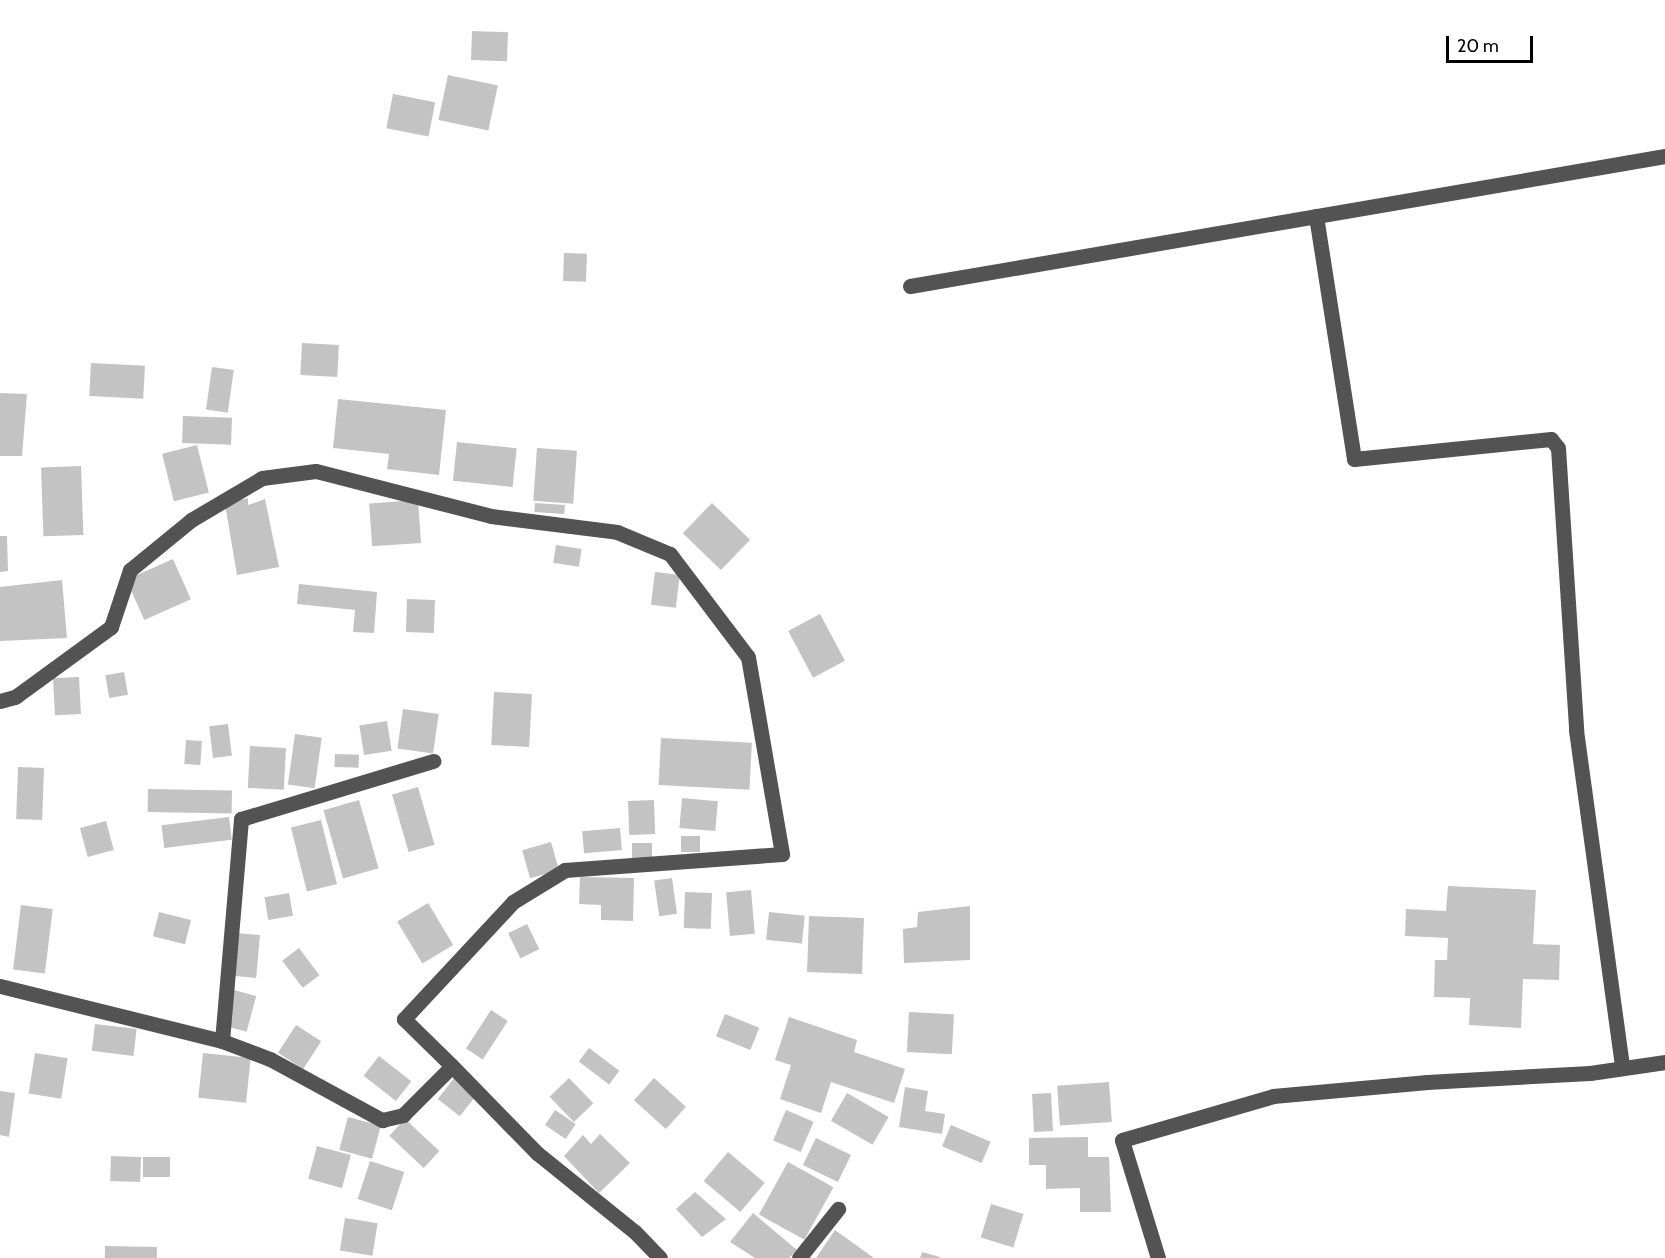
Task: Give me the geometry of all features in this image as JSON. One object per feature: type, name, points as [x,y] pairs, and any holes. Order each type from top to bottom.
[{"type":"street","points":[[910,285],[1665,156]]},
{"type":"street","points":[[1316,216],[1354,459],[1551,439],[1558,448],[1576,730],[1622,1068]]},
{"type":"street","points":[[0,701],[15,697],[111,627],[130,570],[190,519],[262,478],[316,471],[491,516],[616,532],[670,554],[748,657],[782,854],[565,870],[513,902],[404,1019],[537,1153],[635,1232],[660,1258]]},
{"type":"street","points":[[222,1041],[240,819],[433,761]]},
{"type":"street","points":[[0,986],[222,1041],[270,1059],[382,1120],[403,1115],[452,1066]]},
{"type":"street","points":[[1158,1258],[1122,1140],[1273,1096],[1622,1068],[1665,1062]]},
{"type":"street","points":[[799,1258],[838,1209]]},
{"type":"building","points":[[472,31],[508,32],[507,61],[471,60]]},
{"type":"building","points":[[448,75],[498,86],[488,131],[438,120]]},
{"type":"building","points":[[393,94],[435,102],[429,137],[386,128]]},
{"type":"building","points":[[564,253],[587,254],[586,282],[563,281]]},
{"type":"building","points":[[302,343],[339,345],[337,377],[300,375]]},
{"type":"building","points":[[91,363],[145,366],[143,399],[89,396]]},
{"type":"building","points":[[212,367],[234,370],[228,413],[206,410]]},
{"type":"building","points":[[0,393],[27,394],[22,456],[0,456]]},
{"type":"building","points":[[338,399],[446,410],[439,475],[387,469],[389,454],[333,448]]},
{"type":"building","points":[[183,416],[232,418],[231,445],[182,443]]},
{"type":"building","points":[[457,442],[517,448],[513,487],[453,481]]},
{"type":"building","points":[[197,445],[209,493],[174,501],[162,454]]},
{"type":"building","points":[[537,448],[577,451],[573,504],[533,501]]},
{"type":"building","points":[[81,466],[83,535],[43,536],[41,467]]},
{"type":"building","points":[[248,498],[248,505],[265,499],[279,567],[237,575],[225,504]]},
{"type":"building","points":[[418,500],[421,543],[372,546],[369,503]]},
{"type":"building","points":[[535,503],[565,505],[564,514],[534,512]]},
{"type":"building","points":[[712,503],[750,540],[721,570],[683,533]]},
{"type":"building","points":[[0,536],[7,536],[8,571],[0,572]]},
{"type":"building","points":[[556,545],[582,549],[579,567],[553,563]]},
{"type":"building","points":[[173,559],[191,599],[144,620],[126,580]]},
{"type":"building","points":[[655,572],[680,575],[676,608],[651,605]]},
{"type":"building","points":[[62,580],[67,638],[0,641],[0,587]]},
{"type":"building","points":[[299,584],[377,592],[374,633],[353,632],[355,610],[297,604]]},
{"type":"building","points":[[407,599],[435,600],[434,633],[406,632]]},
{"type":"building","points":[[820,614],[845,661],[813,678],[788,631]]},
{"type":"building","points":[[124,672],[128,695],[109,698],[105,675]]},
{"type":"building","points":[[79,677],[81,714],[55,715],[53,678]]},
{"type":"building","points":[[494,692],[532,694],[529,747],[491,745]]},
{"type":"building","points":[[403,709],[439,714],[433,754],[397,749]]},
{"type":"building","points":[[387,721],[392,751],[364,755],[359,725]]},
{"type":"building","points":[[228,724],[232,756],[213,758],[209,726]]},
{"type":"building","points":[[295,734],[322,738],[315,788],[288,785]]},
{"type":"building","points":[[661,738],[752,743],[749,790],[659,785]]},
{"type":"building","points":[[186,740],[202,741],[200,765],[184,764]]},
{"type":"building","points":[[250,746],[286,748],[284,790],[248,788]]},
{"type":"building","points":[[335,754],[359,755],[359,768],[335,767]]},
{"type":"building","points":[[18,767],[44,768],[42,820],[16,819]]},
{"type":"building","points":[[418,787],[435,845],[409,852],[392,794]]},
{"type":"building","points":[[148,789],[232,790],[232,813],[148,812]]},
{"type":"building","points":[[682,798],[718,801],[715,831],[679,828]]},
{"type":"building","points":[[359,800],[379,868],[343,878],[323,810]]},
{"type":"building","points":[[654,800],[655,834],[629,835],[628,801]]},
{"type":"building","points":[[229,817],[232,840],[164,848],[162,825]]},
{"type":"building","points":[[321,820],[337,884],[307,892],[291,827]]},
{"type":"building","points":[[106,821],[114,850],[88,857],[80,828]]},
{"type":"building","points":[[620,828],[622,850],[584,853],[582,831]]},
{"type":"building","points":[[681,836],[700,836],[700,852],[681,852]]},
{"type":"building","points":[[551,842],[559,870],[530,878],[522,850]]},
{"type":"building","points":[[632,843],[652,843],[652,858],[632,858]]},
{"type":"building","points":[[580,877],[634,878],[633,921],[601,920],[601,905],[579,904]]},
{"type":"building","points":[[672,878],[677,914],[659,916],[654,881]]},
{"type":"building","points":[[1448,886],[1536,890],[1533,944],[1560,945],[1559,980],[1523,979],[1521,1028],[1469,1025],[1470,998],[1434,997],[1435,960],[1447,960],[1448,938],[1405,936],[1406,909],[1446,911]]},
{"type":"building","points":[[751,890],[755,934],[730,936],[726,892]]},
{"type":"building","points":[[685,892],[712,893],[711,929],[684,928]]},
{"type":"building","points":[[289,893],[293,916],[268,920],[264,897]]},
{"type":"building","points":[[428,903],[453,945],[422,964],[397,922]]},
{"type":"building","points":[[21,905],[53,909],[45,973],[13,970]]},
{"type":"building","points":[[970,906],[970,960],[904,963],[903,929],[917,927],[918,912]]},
{"type":"building","points":[[159,912],[191,920],[185,944],[153,936]]},
{"type":"building","points":[[769,912],[805,916],[802,944],[766,940]]},
{"type":"building","points":[[809,916],[864,918],[862,974],[807,972]]},
{"type":"building","points":[[527,924],[539,949],[520,958],[508,933]]},
{"type":"building","points":[[236,933],[260,935],[256,978],[232,976]]},
{"type":"building","points":[[299,948],[319,975],[303,988],[282,961]]},
{"type":"building","points":[[234,990],[256,996],[247,1032],[224,1026]]},
{"type":"building","points":[[491,1010],[508,1021],[483,1059],[466,1049]]},
{"type":"building","points":[[909,1012],[954,1014],[952,1054],[907,1052]]},
{"type":"building","points":[[725,1014],[759,1028],[750,1050],[716,1036]]},
{"type":"building","points":[[789,1017],[857,1040],[854,1052],[905,1069],[894,1103],[831,1082],[821,1113],[780,1099],[791,1065],[775,1060]]},
{"type":"building","points":[[95,1024],[137,1029],[133,1056],[92,1051]]},
{"type":"building","points":[[296,1025],[321,1041],[303,1069],[278,1053]]},
{"type":"building","points":[[589,1048],[619,1071],[609,1084],[579,1062]]},
{"type":"building","points":[[35,1053],[68,1058],[61,1099],[29,1093]]},
{"type":"building","points":[[203,1053],[251,1058],[246,1103],[198,1098]]},
{"type":"building","points":[[379,1056],[411,1081],[396,1101],[364,1076]]},
{"type":"building","points":[[455,1077],[477,1094],[460,1116],[438,1099]]},
{"type":"building","points":[[569,1078],[593,1103],[574,1122],[550,1097]]},
{"type":"building","points":[[654,1078],[686,1107],[666,1129],[634,1100]]},
{"type":"building","points":[[1109,1082],[1112,1122],[1060,1126],[1057,1086]]},
{"type":"building","points":[[905,1087],[928,1091],[925,1111],[945,1114],[942,1134],[899,1127]]},
{"type":"building","points":[[0,1091],[15,1093],[9,1137],[0,1135]]},
{"type":"building","points":[[847,1093],[889,1117],[873,1145],[831,1121]]},
{"type":"building","points":[[1051,1093],[1053,1131],[1034,1132],[1032,1094]]},
{"type":"building","points":[[555,1110],[576,1124],[566,1139],[545,1125]]},
{"type":"building","points":[[786,1110],[814,1122],[801,1152],[773,1140]]},
{"type":"building","points":[[348,1117],[381,1126],[372,1159],[339,1150]]},
{"type":"building","points":[[405,1119],[439,1151],[424,1168],[389,1136]]},
{"type":"building","points":[[951,1125],[991,1142],[982,1163],[942,1146]]},
{"type":"building","points":[[600,1134],[630,1163],[599,1193],[564,1156],[583,1135],[591,1144]]},
{"type":"building","points":[[1088,1137],[1088,1157],[1109,1157],[1111,1212],[1080,1212],[1080,1188],[1046,1189],[1046,1165],[1029,1165],[1029,1138]]},
{"type":"building","points":[[816,1138],[851,1155],[838,1182],[803,1165]]},
{"type":"building","points":[[317,1146],[351,1155],[342,1188],[308,1179]]},
{"type":"building","points":[[728,1152],[765,1183],[740,1212],[704,1181]]},
{"type":"building","points":[[111,1156],[141,1157],[140,1182],[110,1181]]},
{"type":"building","points":[[143,1157],[170,1157],[170,1177],[143,1177]]},
{"type":"building","points":[[370,1161],[404,1172],[392,1210],[358,1199]]},
{"type":"building","points":[[788,1162],[833,1187],[804,1240],[759,1214]]},
{"type":"building","points":[[695,1192],[726,1219],[702,1237],[676,1209]]},
{"type":"building","points":[[991,1204],[1024,1214],[1013,1247],[981,1237]]},
{"type":"building","points":[[753,1213],[797,1250],[789,1258],[755,1258],[730,1242]]},
{"type":"building","points":[[345,1218],[378,1223],[372,1256],[340,1251]]},
{"type":"building","points":[[835,1230],[874,1258],[816,1258]]},
{"type":"building","points":[[105,1246],[157,1247],[157,1258],[105,1258]]},
{"type":"building","points":[[922,1252],[940,1257],[940,1258],[920,1258]]}]
